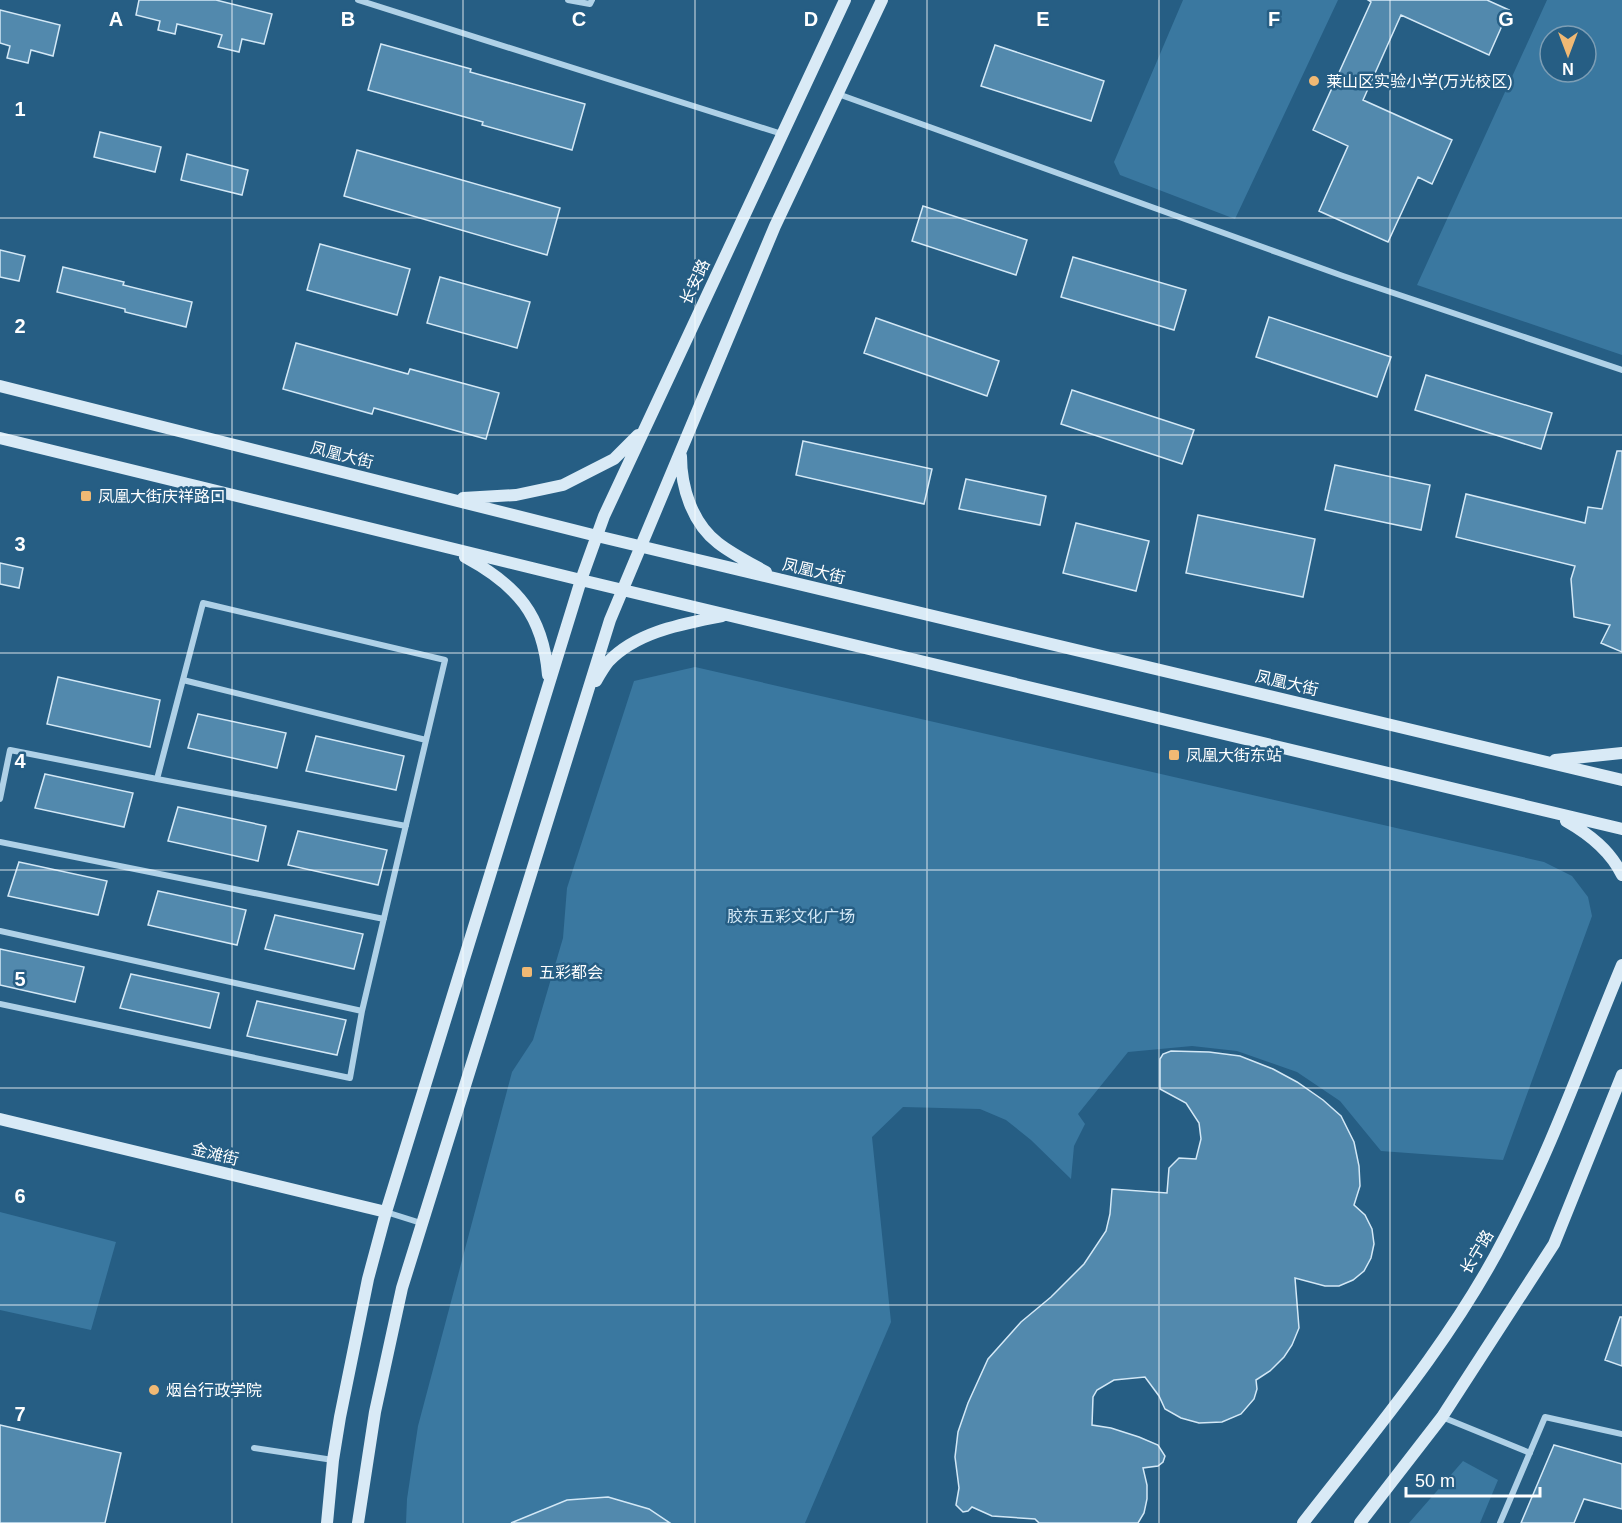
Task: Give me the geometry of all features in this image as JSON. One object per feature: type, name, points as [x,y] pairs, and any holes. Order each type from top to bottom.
[{"type":"street","points":[[358,0],[782,135]]},
{"type":"street","points":[[568,0],[590,4],[592,0]]},
{"type":"street","name":"长安路","points":[[327,1523],[333,1460],[368,1279],[386,1212],[581,580],[604,516],[845,0]]},
{"type":"street","points":[[358,1523],[375,1412],[402,1288],[610,620],[775,226],[882,0]]},
{"type":"street","points":[[838,94],[1344,276],[1622,370]]},
{"type":"street","name":"凤凰大街","points":[[0,386],[641,547],[1622,780]]},
{"type":"street","points":[[448,499],[516,495],[563,485],[614,459],[645,427]]},
{"type":"street","points":[[0,438],[448,548],[1622,829]]},
{"type":"street","points":[[681,450],[681,473],[698,522],[717,543],[777,579]]},
{"type":"street","points":[[448,548],[483,566],[514,590],[537,624],[546,653],[549,684]]},
{"type":"street","points":[[0,1004],[350,1078],[362,1011],[445,660],[203,603],[157,779]]},
{"type":"street","points":[[587,694],[608,662],[625,647],[649,635],[686,623],[727,615]]},
{"type":"street","points":[[183,680],[426,740]]},
{"type":"street","points":[[0,799],[10,750],[406,825]]},
{"type":"street","points":[[1542,761],[1622,753]]},
{"type":"street","points":[[1552,813],[1584,831],[1604,849],[1622,875]]},
{"type":"street","points":[[0,842],[384,920]]},
{"type":"street","points":[[0,931],[362,1011]]},
{"type":"street","name":"长宁路","points":[[1303,1523],[1445,1338],[1505,1238],[1542,1160],[1622,965]]},
{"type":"street","points":[[1610,995],[1622,978]]},
{"type":"street","points":[[1360,1523],[1442,1417],[1554,1244],[1622,1075]]},
{"type":"street","name":"金滩街","points":[[0,1119],[386,1212],[421,1223]]},
{"type":"street","points":[[1442,1417],[1530,1453]]},
{"type":"street","points":[[1500,1523],[1545,1417],[1622,1434]]},
{"type":"street","points":[[254,1448],[333,1460]]},
{"type":"green space","points":[[1183,0],[1338,0],[1235,219],[1120,175],[1114,162]]},
{"type":"green space","points":[[1547,0],[1622,0],[1622,355],[1417,285]]},
{"type":"green space","name":"胶东五彩文化广场","points":[[695,667],[1544,862],[1572,876],[1588,897],[1592,916],[1503,1160],[1381,1151],[1340,1101],[1297,1072],[1237,1051],[1192,1046],[1128,1052],[1078,1114],[1085,1124],[1074,1146],[1071,1179],[1031,1140],[1006,1120],[980,1109],[903,1107],[872,1137],[891,1322],[805,1523],[406,1523],[407,1499],[418,1426],[512,1072],[533,1040],[563,938],[567,888],[634,681]]},
{"type":"green space","points":[[0,1212],[116,1242],[91,1330],[0,1310]]},
{"type":"green space","points":[[1463,1461],[1498,1480],[1480,1523],[1409,1523]]},
{"type":"building","points":[[139,0],[216,0],[272,14],[264,44],[242,39],[239,52],[218,47],[222,35],[177,24],[175,34],[158,30],[160,21],[136,15]]},
{"type":"building","points":[[1368,0],[1487,0],[1509,10],[1489,55],[1401,15],[1363,100],[1452,140],[1432,184],[1418,177],[1388,242],[1319,211],[1348,146],[1313,130],[1371,2]]},
{"type":"building","points":[[0,10],[60,25],[53,56],[31,50],[28,63],[7,58],[10,46],[0,43]]},
{"type":"building","points":[[381,44],[585,104],[572,150],[368,90]]},
{"type":"building","points":[[995,45],[1104,81],[1091,121],[981,86]]},
{"type":"building","points":[[100,132],[161,147],[155,172],[94,157]]},
{"type":"building","points":[[357,150],[560,208],[547,255],[344,196]]},
{"type":"building","points":[[187,154],[248,170],[242,195],[181,180]]},
{"type":"building","points":[[923,206],[1027,240],[1016,275],[912,241]]},
{"type":"building","points":[[320,244],[410,269],[397,315],[307,290]]},
{"type":"building","points":[[0,250],[25,256],[19,281],[0,277]]},
{"type":"building","points":[[1073,257],[1186,290],[1174,330],[1061,297]]},
{"type":"building","points":[[63,267],[192,302],[186,327],[57,292]]},
{"type":"building","points":[[440,277],[530,302],[517,348],[427,323]]},
{"type":"building","points":[[1269,317],[1391,357],[1377,397],[1256,357]]},
{"type":"building","points":[[876,318],[999,361],[987,396],[864,353]]},
{"type":"building","points":[[296,343],[408,374],[410,369],[499,393],[486,439],[374,408],[372,414],[283,389]]},
{"type":"building","points":[[1426,375],[1552,413],[1541,449],[1415,410]]},
{"type":"building","points":[[1072,390],[1194,430],[1182,464],[1061,424]]},
{"type":"building","points":[[803,441],[932,469],[924,504],[796,475]]},
{"type":"building","points":[[1617,451],[1622,451],[1622,652],[1601,643],[1610,625],[1574,617],[1571,579],[1575,566],[1456,537],[1466,494],[1585,523],[1588,507],[1602,509]]},
{"type":"building","points":[[1335,465],[1430,485],[1421,530],[1325,510]]},
{"type":"building","points":[[966,479],[1046,496],[1040,525],[959,509]]},
{"type":"building","points":[[1198,515],[1315,539],[1303,597],[1186,573]]},
{"type":"building","points":[[1076,523],[1149,541],[1136,591],[1063,573]]},
{"type":"building","points":[[0,563],[23,568],[19,588],[0,584]]},
{"type":"building","points":[[58,677],[160,700],[150,747],[47,724]]},
{"type":"building","points":[[198,714],[286,733],[277,768],[188,748]]},
{"type":"building","points":[[316,736],[404,756],[396,790],[306,771]]},
{"type":"building","points":[[45,774],[133,793],[124,827],[35,808]]},
{"type":"building","points":[[178,807],[266,826],[258,861],[168,841]]},
{"type":"building","points":[[298,831],[387,850],[378,885],[288,865]]},
{"type":"building","points":[[19,862],[107,881],[98,915],[8,896]]},
{"type":"building","points":[[158,891],[246,910],[237,945],[148,925]]},
{"type":"building","points":[[275,915],[363,934],[354,969],[265,949]]},
{"type":"building","points":[[0,949],[84,967],[75,1002],[0,985]]},
{"type":"building","points":[[131,974],[219,993],[210,1028],[120,1008]]},
{"type":"building","points":[[257,1001],[346,1020],[337,1055],[247,1036]]},
{"type":"building","points":[[1171,1051],[1240,1056],[1273,1069],[1297,1082],[1341,1116],[1354,1142],[1360,1186],[1354,1205],[1365,1215],[1372,1229],[1374,1244],[1371,1258],[1364,1271],[1353,1280],[1339,1286],[1325,1286],[1295,1278],[1299,1328],[1284,1357],[1270,1371],[1256,1380],[1257,1389],[1254,1399],[1241,1414],[1222,1422],[1199,1423],[1181,1418],[1165,1409],[1159,1396],[1145,1377],[1114,1380],[1097,1390],[1093,1397],[1092,1425],[1111,1428],[1158,1445],[1165,1456],[1163,1462],[1158,1466],[1143,1468],[1147,1499],[1144,1513],[1138,1523],[1039,1523],[1035,1519],[992,1516],[972,1507],[963,1512],[956,1505],[959,1488],[955,1457],[958,1432],[988,1359],[1021,1322],[1051,1297],[1084,1264],[1106,1231],[1112,1189],[1167,1193],[1169,1168],[1179,1158],[1196,1159],[1201,1139],[1199,1123],[1186,1103],[1160,1089],[1160,1059],[1163,1054]]},
{"type":"building","points":[[1620,1317],[1622,1317],[1622,1366],[1605,1360]]},
{"type":"building","points":[[0,1425],[121,1453],[105,1523],[0,1523]]},
{"type":"building","points":[[1554,1445],[1622,1464],[1622,1509],[1584,1499],[1574,1523],[1521,1523]]},
{"type":"building","points":[[608,1497],[649,1509],[670,1523],[511,1523],[567,1500]]},
{"type":"place","name":"莱山区实验小学(万光校区)","points":[[1314,81]]},
{"type":"place","name":"凤凰大街庆祥路口","points":[[86,496]]},
{"type":"place","name":"凤凰大街东站","points":[[1174,755]]},
{"type":"place","name":"五彩都会","points":[[527,972]]},
{"type":"place","name":"烟台行政学院","points":[[154,1390]]}]
